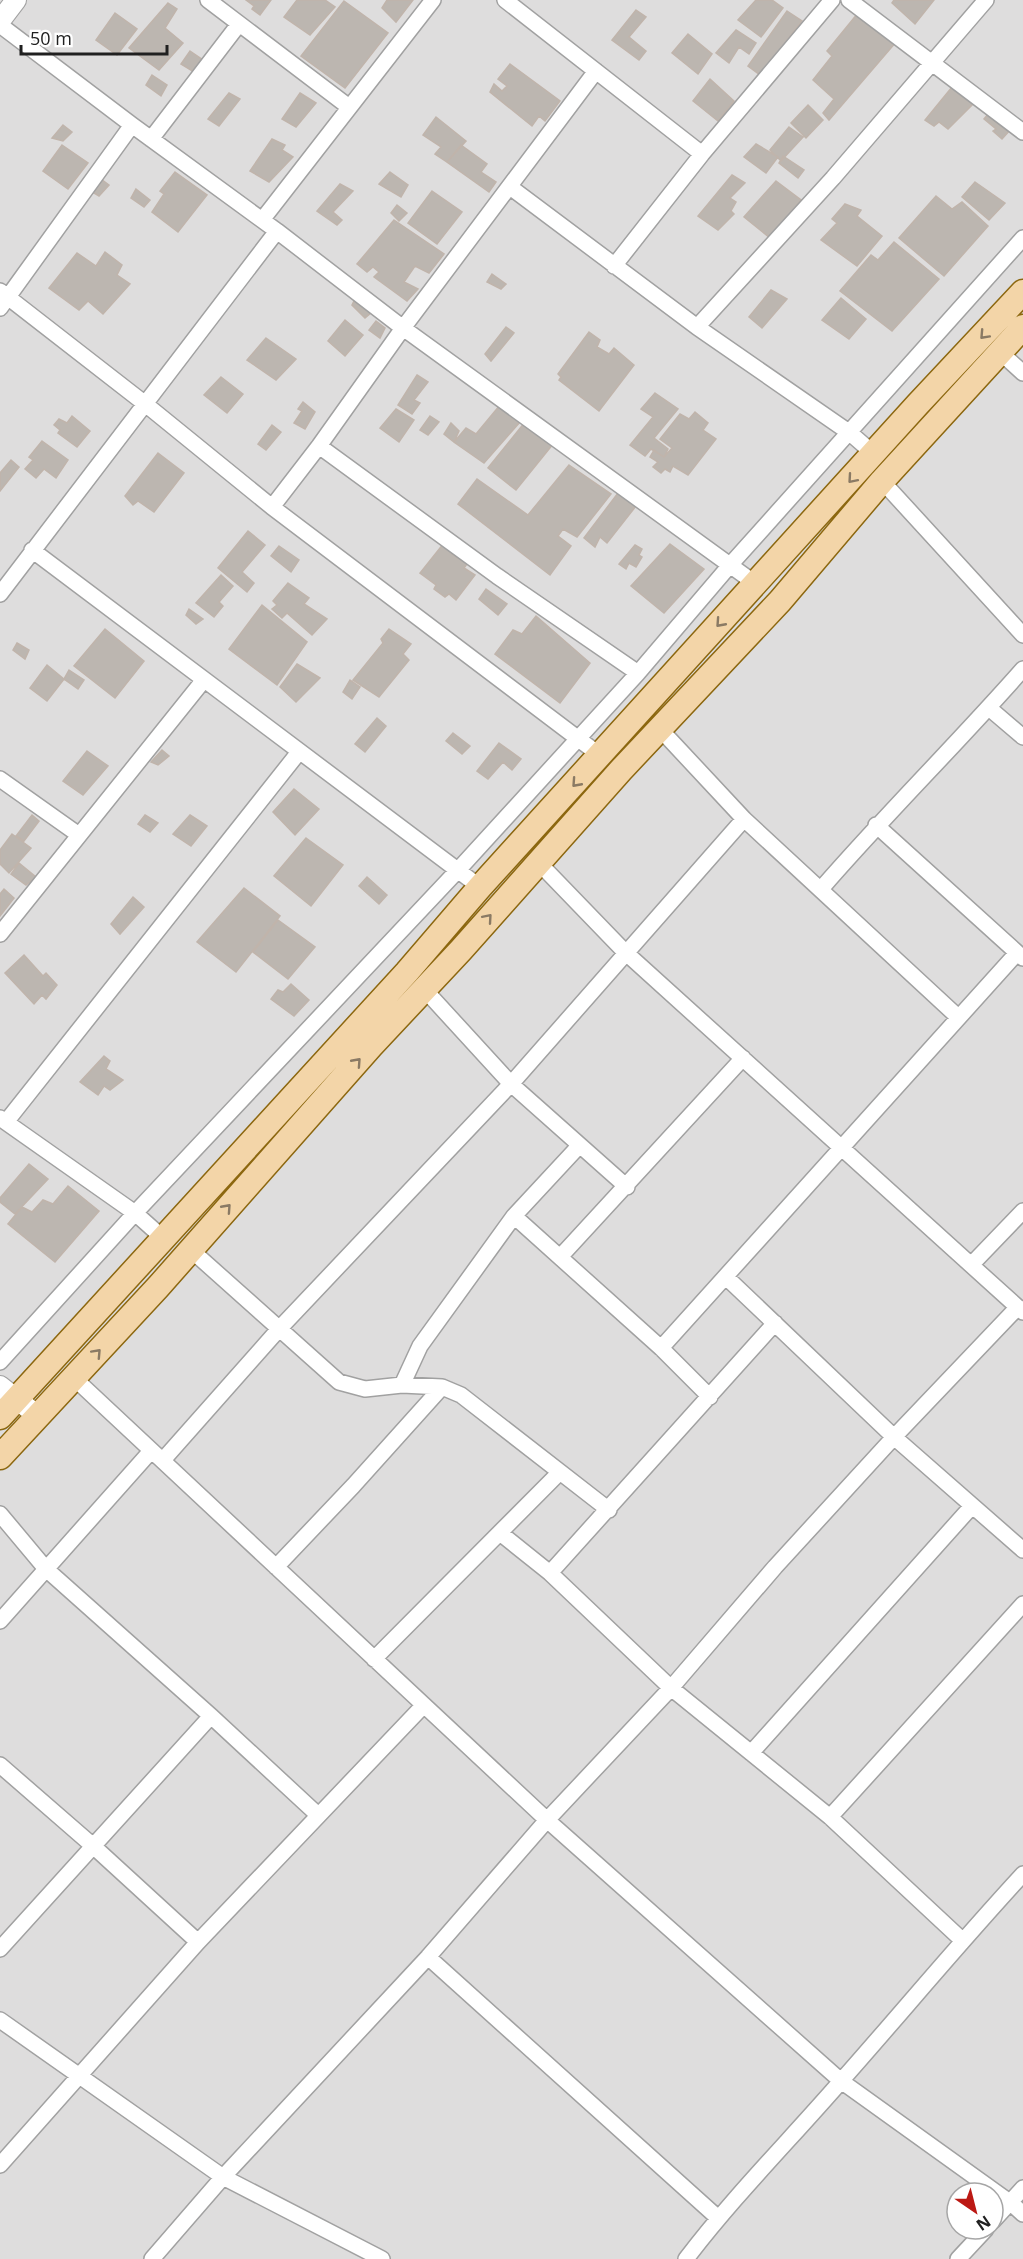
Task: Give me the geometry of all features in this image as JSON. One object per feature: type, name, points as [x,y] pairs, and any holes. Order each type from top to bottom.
[{"type":"main road","points":[[0,1417],[8,1392],[163,1238],[1023,292]]},
{"type":"main road","points":[[0,1457],[158,1287],[371,1046],[425,990],[660,729],[780,601],[882,481],[1023,327]]},
{"type":"street","points":[[16,0],[0,23],[403,328],[756,584]]},
{"type":"street","points":[[208,0],[349,107]]},
{"type":"street","points":[[262,220],[433,0]]},
{"type":"street","points":[[505,0],[702,154]]},
{"type":"street","points":[[614,266],[702,154],[832,0]]},
{"type":"street","points":[[849,0],[1023,132]]},
{"type":"street","points":[[697,327],[833,178],[986,0]]},
{"type":"street","points":[[151,139],[239,24]]},
{"type":"street","points":[[272,507],[596,71]]},
{"type":"street","points":[[132,125],[3,299],[144,403],[272,507],[601,756]]},
{"type":"street","points":[[510,187],[697,327],[850,433],[874,454]]},
{"type":"street","points":[[0,594],[277,231]]},
{"type":"street","points":[[0,1362],[579,738],[731,564],[1023,238]]},
{"type":"street","points":[[1000,352],[1023,373]]},
{"type":"street","points":[[319,446],[497,576],[638,673]]},
{"type":"street","points":[[882,481],[1023,634]]},
{"type":"street","points":[[32,550],[203,681],[459,869],[480,888]]},
{"type":"street","points":[[821,889],[876,825],[989,708],[1023,669]]},
{"type":"street","points":[[0,934],[203,681]]},
{"type":"street","points":[[989,708],[1023,737]]},
{"type":"street","points":[[660,729],[744,819],[958,1017]]},
{"type":"street","points":[[163,1238],[135,1214],[3,1120],[299,752]]},
{"type":"street","points":[[0,779],[79,836]]},
{"type":"street","points":[[0,1621],[46,1569],[279,1329],[511,1084],[744,819]]},
{"type":"street","points":[[661,1348],[958,1017],[1020,955],[876,825]]},
{"type":"street","points":[[152,2259],[223,2177],[428,1957],[547,1820],[672,1688],[776,1567],[894,1437],[1021,1310],[625,952],[539,863]]},
{"type":"street","points":[[425,990],[511,1084],[627,1186]]},
{"type":"street","points":[[560,1257],[742,1058]]},
{"type":"street","points":[[402,1385],[420,1346],[514,1216],[579,1146]]},
{"type":"street","points":[[972,1264],[1023,1211]]},
{"type":"street","points":[[514,1216],[661,1348],[710,1397]]},
{"type":"street","points":[[190,1249],[339,1382],[365,1389],[402,1385],[442,1387],[461,1395],[609,1510]]},
{"type":"street","points":[[726,1277],[894,1437],[1023,1550]]},
{"type":"street","points":[[550,1573],[775,1323]]},
{"type":"street","points":[[74,1378],[547,1820],[841,2081],[1011,2202],[1023,2214]]},
{"type":"street","points":[[276,1567],[442,1387]]},
{"type":"street","points":[[8,1392],[38,1416]]},
{"type":"street","points":[[374,1659],[560,1472]]},
{"type":"street","points":[[751,1752],[972,1506]]},
{"type":"street","points":[[0,1514],[46,1569],[318,1815]]},
{"type":"street","points":[[500,1533],[550,1573],[672,1688],[830,1817],[963,1940]]},
{"type":"street","points":[[830,1817],[1023,1604]]},
{"type":"street","points":[[0,2165],[198,1942],[423,1706]]},
{"type":"street","points":[[0,1949],[211,1716]]},
{"type":"street","points":[[0,1765],[198,1942]]},
{"type":"street","points":[[686,2259],[717,2217],[841,2081],[1023,1874]]},
{"type":"street","points":[[428,1957],[717,2217]]},
{"type":"street","points":[[0,2020],[223,2177],[382,2259]]},
{"type":"street","points":[[1005,2208],[1023,2188]]},
{"type":"street","points":[[958,2259],[975,2241]]},
{"type":"shaded area","points":[[0,0],[1023,0],[1023,2259],[0,2259]]},
{"type":"building","points":[[246,0],[271,0],[260,15]]},
{"type":"building","points":[[297,0],[325,0],[335,7],[310,35],[284,17]]},
{"type":"building","points":[[387,0],[413,0],[396,22],[382,8]]},
{"type":"building","points":[[756,0],[772,0],[783,8],[761,37],[738,20]]},
{"type":"building","points":[[894,0],[934,0],[915,24],[892,3]]},
{"type":"building","points":[[344,1],[388,33],[345,88],[301,56]]},
{"type":"building","points":[[168,3],[177,9],[165,28],[183,43],[159,70],[129,48]]},
{"type":"building","points":[[636,10],[646,17],[629,37],[646,51],[639,60],[612,40]]},
{"type":"building","points":[[787,11],[802,21],[760,75],[748,66]]},
{"type":"building","points":[[115,13],[137,29],[117,55],[96,40]]},
{"type":"building","points":[[858,13],[897,41],[829,120],[823,113],[834,99],[813,80],[832,56],[827,51]]},
{"type":"building","points":[[736,30],[756,43],[749,54],[739,47],[729,63],[716,53]]},
{"type":"building","points":[[688,34],[712,54],[698,74],[672,53]]},
{"type":"building","points":[[190,51],[203,60],[194,72],[181,64]]},
{"type":"building","points":[[510,64],[560,101],[545,121],[539,116],[532,126],[490,92],[494,84],[502,91],[507,86],[498,79]]},
{"type":"building","points":[[152,75],[167,85],[161,96],[146,85]]},
{"type":"building","points":[[710,79],[734,101],[718,121],[693,101]]},
{"type":"building","points":[[952,87],[974,103],[948,129],[939,122],[934,126],[925,120]]},
{"type":"building","points":[[229,93],[240,99],[219,126],[208,119]]},
{"type":"building","points":[[300,93],[316,103],[296,127],[282,119]]},
{"type":"building","points":[[808,105],[823,120],[806,138],[791,123]]},
{"type":"building","points":[[989,113],[1010,130],[1002,139],[993,131],[996,129],[984,119]]},
{"type":"building","points":[[436,117],[466,141],[447,162],[435,154],[441,147],[423,135]]},
{"type":"building","points":[[63,125],[72,132],[63,141],[52,138]]},
{"type":"building","points":[[789,127],[803,137],[781,161],[770,150]]},
{"type":"building","points":[[272,139],[285,145],[282,150],[293,157],[269,182],[250,171]]},
{"type":"building","points":[[756,144],[778,157],[766,173],[744,157]]},
{"type":"building","points":[[62,145],[88,163],[68,189],[43,171]]},
{"type":"building","points":[[461,145],[487,164],[481,172],[496,182],[489,192],[447,162]]},
{"type":"building","points":[[783,156],[804,170],[798,178],[779,163]]},
{"type":"building","points":[[175,172],[207,195],[178,232],[152,212],[164,194],[160,191]]},
{"type":"building","points":[[390,172],[408,185],[401,197],[379,184]]},
{"type":"building","points":[[732,175],[745,183],[730,198],[736,202],[731,211],[734,214],[718,230],[698,216]]},
{"type":"building","points":[[97,176],[109,185],[99,196],[89,190]]},
{"type":"building","points":[[776,181],[801,200],[770,238],[744,217]]},
{"type":"building","points":[[975,182],[1005,203],[989,220],[962,197]]},
{"type":"building","points":[[340,184],[353,191],[333,212],[342,220],[337,225],[317,211]]},
{"type":"building","points":[[136,189],[150,200],[144,207],[131,198]]},
{"type":"building","points":[[432,191],[462,212],[437,244],[408,223]]},
{"type":"building","points":[[936,196],[952,209],[962,202],[988,226],[944,276],[899,238]]},
{"type":"building","points":[[845,204],[861,210],[857,216],[882,236],[857,266],[821,240],[837,223],[832,219]]},
{"type":"building","points":[[397,205],[407,213],[399,221],[391,213]]},
{"type":"building","points":[[394,220],[444,254],[429,273],[415,266],[404,282],[418,289],[407,301],[374,277],[379,272],[373,267],[367,272],[357,264]]},
{"type":"building","points":[[894,242],[939,279],[892,331],[840,291],[871,255],[878,260]]},
{"type":"building","points":[[105,252],[122,265],[117,275],[130,284],[103,314],[88,301],[79,310],[49,288],[77,253],[96,266]]},
{"type":"building","points":[[492,274],[506,284],[501,289],[487,282]]},
{"type":"building","points":[[771,290],[787,299],[762,328],[749,317]]},
{"type":"building","points":[[841,298],[866,319],[849,339],[822,320]]},
{"type":"building","points":[[355,299],[372,312],[365,318],[352,305]]},
{"type":"building","points":[[345,320],[363,335],[345,356],[328,341]]},
{"type":"building","points":[[376,321],[385,328],[380,338],[369,330]]},
{"type":"building","points":[[506,327],[514,333],[491,361],[485,354]]},
{"type":"building","points":[[589,332],[600,340],[597,347],[609,354],[614,348],[634,365],[599,411],[559,380],[561,377],[558,374]]},
{"type":"building","points":[[266,338],[296,359],[276,380],[247,360]]},
{"type":"building","points":[[417,375],[428,382],[414,400],[420,403],[412,414],[398,405]]},
{"type":"building","points":[[221,377],[243,394],[227,413],[204,395]]},
{"type":"building","points":[[655,393],[678,409],[654,438],[668,449],[664,457],[651,449],[645,456],[630,445],[653,417],[641,409]]},
{"type":"building","points":[[303,402],[315,412],[305,429],[294,423],[302,411],[298,409]]},
{"type":"building","points":[[500,405],[520,422],[484,463],[454,442],[466,428],[476,434]]},
{"type":"building","points":[[396,409],[414,420],[399,442],[380,428]]},
{"type":"building","points":[[695,412],[708,423],[703,430],[716,439],[688,475],[673,466],[670,472],[665,469],[661,473],[653,467],[658,462],[650,457],[654,450],[664,457],[672,448],[660,439],[680,414],[689,419]]},
{"type":"building","points":[[72,416],[90,431],[77,447],[58,433],[60,430],[54,425],[59,419],[67,423]]},
{"type":"building","points":[[430,416],[439,422],[428,435],[420,430]]},
{"type":"building","points":[[525,422],[553,444],[516,490],[488,468]]},
{"type":"building","points":[[451,423],[459,431],[454,442],[444,434]]},
{"type":"building","points":[[272,425],[281,432],[266,450],[258,444]]},
{"type":"building","points":[[42,441],[68,460],[56,478],[44,469],[36,478],[25,469],[33,460],[29,457]]},
{"type":"building","points":[[158,453],[184,473],[154,512],[138,501],[133,505],[125,496]]},
{"type":"building","points":[[11,460],[19,467],[0,491],[0,473]]},
{"type":"building","points":[[569,465],[611,494],[577,537],[563,529],[558,536],[571,546],[550,575],[458,504],[477,479],[528,515]]},
{"type":"building","points":[[618,493],[636,506],[607,543],[600,537],[595,547],[584,538]]},
{"type":"building","points":[[248,531],[265,545],[242,572],[254,583],[247,592],[218,568]]},
{"type":"building","points":[[444,543],[455,550],[452,554],[467,564],[464,568],[475,575],[456,600],[449,594],[445,597],[434,589],[436,585],[420,573]]},
{"type":"building","points":[[670,544],[704,569],[664,613],[631,586]]},
{"type":"building","points":[[635,545],[642,549],[639,555],[642,557],[636,567],[629,563],[626,569],[619,564]]},
{"type":"building","points":[[279,546],[299,560],[291,572],[271,556]]},
{"type":"building","points":[[221,575],[233,586],[219,602],[223,606],[214,617],[196,603]]},
{"type":"building","points":[[288,583],[309,598],[304,604],[327,619],[312,635],[287,613],[282,618],[272,609],[277,605],[273,601]]},
{"type":"building","points":[[486,589],[507,604],[498,615],[479,599]]},
{"type":"building","points":[[262,605],[307,642],[277,685],[229,649]]},
{"type":"building","points":[[189,609],[203,619],[196,624],[186,615]]},
{"type":"building","points":[[536,616],[590,663],[560,703],[495,654],[513,630],[522,634]]},
{"type":"building","points":[[105,629],[144,661],[115,698],[74,666]]},
{"type":"building","points":[[389,629],[411,644],[403,654],[409,660],[379,697],[353,680],[383,643],[381,639]]},
{"type":"building","points":[[17,643],[29,650],[25,659],[13,650]]},
{"type":"building","points":[[297,664],[320,678],[296,702],[280,687]]},
{"type":"building","points":[[47,665],[64,679],[47,701],[30,688]]},
{"type":"building","points":[[69,670],[84,680],[78,689],[64,679]]},
{"type":"building","points":[[350,680],[360,687],[352,699],[343,692]]},
{"type":"building","points":[[377,718],[386,726],[365,752],[355,744]]},
{"type":"building","points":[[453,733],[470,746],[462,754],[446,741]]},
{"type":"building","points":[[499,743],[521,759],[512,770],[503,762],[488,779],[477,771]]},
{"type":"building","points":[[162,750],[169,756],[158,765],[151,762]]},
{"type":"building","points":[[87,751],[108,766],[83,795],[63,781]]},
{"type":"building","points":[[294,789],[319,809],[295,835],[273,812]]},
{"type":"building","points":[[32,815],[39,821],[24,841],[16,836]]},
{"type":"building","points":[[145,815],[158,823],[150,832],[138,824]]},
{"type":"building","points":[[190,815],[207,826],[191,846],[173,834]]},
{"type":"building","points":[[12,834],[31,848],[9,873],[0,864],[0,850]]},
{"type":"building","points":[[306,838],[343,865],[311,906],[274,876]]},
{"type":"building","points":[[19,863],[36,877],[26,885],[11,874]]},
{"type":"building","points":[[367,877],[387,895],[379,904],[359,886]]},
{"type":"building","points":[[244,888],[280,916],[236,972],[197,942]]},
{"type":"building","points":[[4,889],[14,898],[0,916],[0,894]]},
{"type":"building","points":[[133,897],[144,907],[120,934],[111,924]]},
{"type":"building","points":[[278,920],[315,947],[288,979],[253,952]]},
{"type":"building","points":[[24,955],[43,976],[46,973],[57,985],[46,999],[42,995],[34,1004],[5,973]]},
{"type":"building","points":[[291,984],[309,1000],[294,1016],[271,999],[278,990],[283,992]]},
{"type":"building","points":[[104,1056],[110,1061],[106,1069],[123,1080],[110,1090],[104,1086],[98,1095],[80,1082]]},
{"type":"building","points":[[29,1164],[48,1179],[15,1214],[0,1202],[0,1198]]},
{"type":"building","points":[[68,1186],[99,1211],[55,1262],[8,1224],[22,1207],[32,1212],[43,1200],[53,1204]]}]
